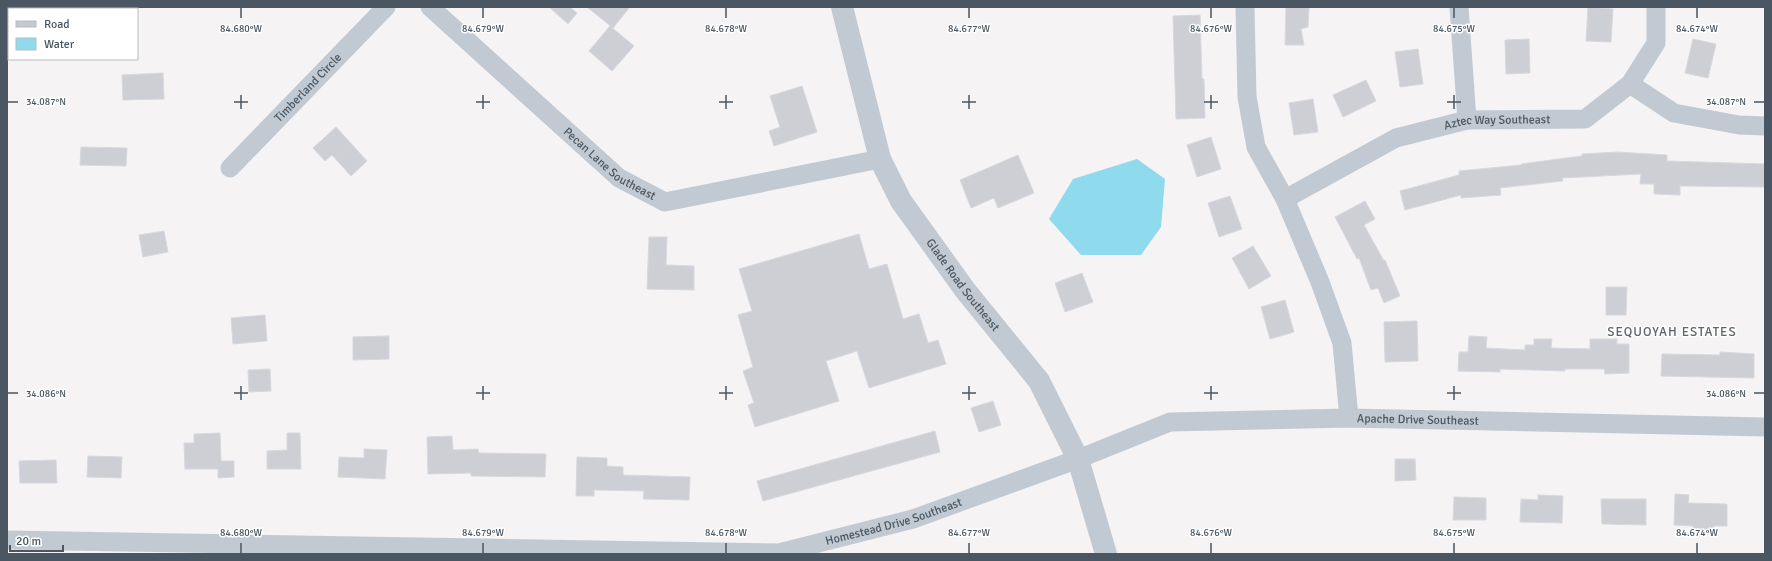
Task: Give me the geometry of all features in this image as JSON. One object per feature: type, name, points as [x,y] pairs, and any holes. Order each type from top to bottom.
[{"type":"street","name":"Timberland Circle","points":[[230,168],[386,7]]},
{"type":"street","name":"Pecan Lane Southeast","points":[[430,7],[619,178],[665,202],[880,159]]},
{"type":"street","name":"Glade Road Southeast","points":[[842,7],[880,159],[901,201],[965,290],[1039,381],[1078,459],[1106,554]]},
{"type":"street","points":[[1245,7],[1247,97],[1256,147],[1284,199],[1320,282],[1342,343],[1349,418]]},
{"type":"street","points":[[1459,7],[1468,120]]},
{"type":"street","name":"Aztec Way Southeast","points":[[1284,199],[1396,138],[1468,120],[1585,119],[1630,84],[1656,43],[1656,7]]},
{"type":"street","points":[[1630,84],[1674,113],[1739,125],[1765,126]]},
{"type":"street","name":"Apache Drive Southeast","points":[[1078,459],[1170,422],[1349,418],[1765,426]]},
{"type":"street","name":"Homestead Drive Southeast","points":[[7,540],[421,550],[779,553],[913,519],[1078,459]]},
{"type":"water","points":[[1137,159],[1165,179],[1161,227],[1141,255],[1081,255],[1049,219],[1073,179]]},
{"type":"building","points":[[549,7],[570,7],[577,13],[568,24]]},
{"type":"building","points":[[587,7],[630,7],[613,28]]},
{"type":"building","points":[[1286,7],[1309,7],[1308,27],[1301,29],[1304,45],[1285,45]]},
{"type":"building","points":[[1588,7],[1613,9],[1611,42],[1586,41]]},
{"type":"building","points":[[1200,15],[1205,118],[1176,119],[1173,16]]},
{"type":"building","points":[[610,26],[634,46],[612,71],[589,51]]},
{"type":"building","points":[[1529,39],[1530,73],[1506,74],[1505,40]]},
{"type":"building","points":[[1693,39],[1716,44],[1708,78],[1685,73]]},
{"type":"building","points":[[1418,49],[1423,84],[1400,87],[1395,52]]},
{"type":"building","points":[[163,73],[164,99],[123,100],[122,75]]},
{"type":"building","points":[[1366,80],[1376,101],[1343,117],[1333,95]]},
{"type":"building","points":[[802,86],[817,132],[774,146],[769,131],[780,127],[770,96]]},
{"type":"building","points":[[1313,99],[1318,132],[1294,135],[1289,103]]},
{"type":"building","points":[[336,127],[367,161],[351,176],[332,155],[325,161],[313,148]]},
{"type":"building","points":[[1211,137],[1221,169],[1197,177],[1187,145]]},
{"type":"building","points":[[81,147],[127,148],[126,166],[80,165]]},
{"type":"building","points":[[1618,152],[1667,155],[1667,161],[1765,164],[1765,187],[1680,186],[1680,195],[1654,194],[1654,184],[1640,184],[1641,174],[1562,178],[1563,181],[1500,188],[1501,195],[1461,198],[1461,195],[1405,210],[1400,191],[1459,175],[1459,171],[1521,165],[1582,156],[1582,154]]},
{"type":"building","points":[[1018,155],[1034,193],[998,208],[994,198],[971,208],[960,180]]},
{"type":"building","points":[[1230,196],[1242,229],[1219,237],[1208,203]]},
{"type":"building","points":[[1365,201],[1375,219],[1364,225],[1384,261],[1385,260],[1400,296],[1384,303],[1378,288],[1371,290],[1359,258],[1357,259],[1335,217]]},
{"type":"building","points":[[164,231],[168,252],[143,257],[139,235]]},
{"type":"building","points":[[859,234],[869,269],[887,264],[903,319],[919,314],[928,343],[938,340],[946,364],[869,388],[857,351],[826,361],[839,401],[755,427],[748,405],[754,403],[743,371],[753,367],[738,315],[752,311],[739,269]]},
{"type":"building","points":[[649,237],[667,237],[666,265],[694,266],[694,290],[647,289]]},
{"type":"building","points":[[1253,246],[1271,276],[1249,289],[1232,258]]},
{"type":"building","points":[[1082,273],[1093,302],[1065,312],[1055,283]]},
{"type":"building","points":[[1606,287],[1627,287],[1626,315],[1606,315]]},
{"type":"building","points":[[1285,300],[1294,332],[1270,339],[1261,307]]},
{"type":"building","points":[[265,315],[267,341],[233,344],[231,318]]},
{"type":"building","points":[[1417,321],[1418,361],[1385,362],[1384,322]]},
{"type":"building","points":[[389,336],[389,359],[353,360],[353,337]]},
{"type":"building","points":[[1469,336],[1487,337],[1486,348],[1525,350],[1525,345],[1534,345],[1534,339],[1552,339],[1551,348],[1590,349],[1590,339],[1617,339],[1617,344],[1629,344],[1629,373],[1605,374],[1604,369],[1565,369],[1565,371],[1500,369],[1500,372],[1458,371],[1459,352],[1468,352]]},
{"type":"building","points":[[1720,352],[1754,354],[1754,378],[1661,376],[1662,354],[1720,355]]},
{"type":"building","points":[[270,369],[271,391],[249,392],[248,370]]},
{"type":"building","points":[[993,401],[1001,425],[979,432],[971,408]]},
{"type":"building","points":[[935,431],[940,452],[763,501],[757,481]]},
{"type":"building","points":[[220,433],[221,461],[234,461],[234,477],[218,478],[218,469],[185,469],[184,443],[194,443],[194,434]]},
{"type":"building","points":[[287,433],[300,433],[301,469],[267,469],[267,451],[287,450]]},
{"type":"building","points":[[452,436],[453,450],[478,449],[479,453],[546,454],[545,477],[471,476],[471,473],[428,474],[427,437]]},
{"type":"building","points":[[364,449],[387,450],[385,479],[338,477],[339,457],[364,458]]},
{"type":"building","points":[[88,456],[122,457],[121,478],[87,477]]},
{"type":"building","points":[[577,457],[607,458],[607,466],[623,467],[623,475],[690,477],[689,500],[643,499],[644,491],[594,490],[594,496],[576,496]]},
{"type":"building","points":[[1395,459],[1415,459],[1416,480],[1395,481]]},
{"type":"building","points":[[56,460],[57,483],[20,483],[19,461]]},
{"type":"building","points":[[1675,494],[1689,495],[1688,503],[1727,504],[1727,526],[1714,526],[1714,534],[1693,534],[1693,526],[1674,525]]},
{"type":"building","points":[[1538,495],[1563,496],[1562,523],[1520,522],[1521,499],[1538,500]]},
{"type":"building","points":[[1454,497],[1486,498],[1486,520],[1453,520]]},
{"type":"building","points":[[1601,499],[1646,499],[1646,525],[1602,524]]},
{"type":"district","name":"SEQUOYAH ESTATES","points":[[1672,332]]}]
